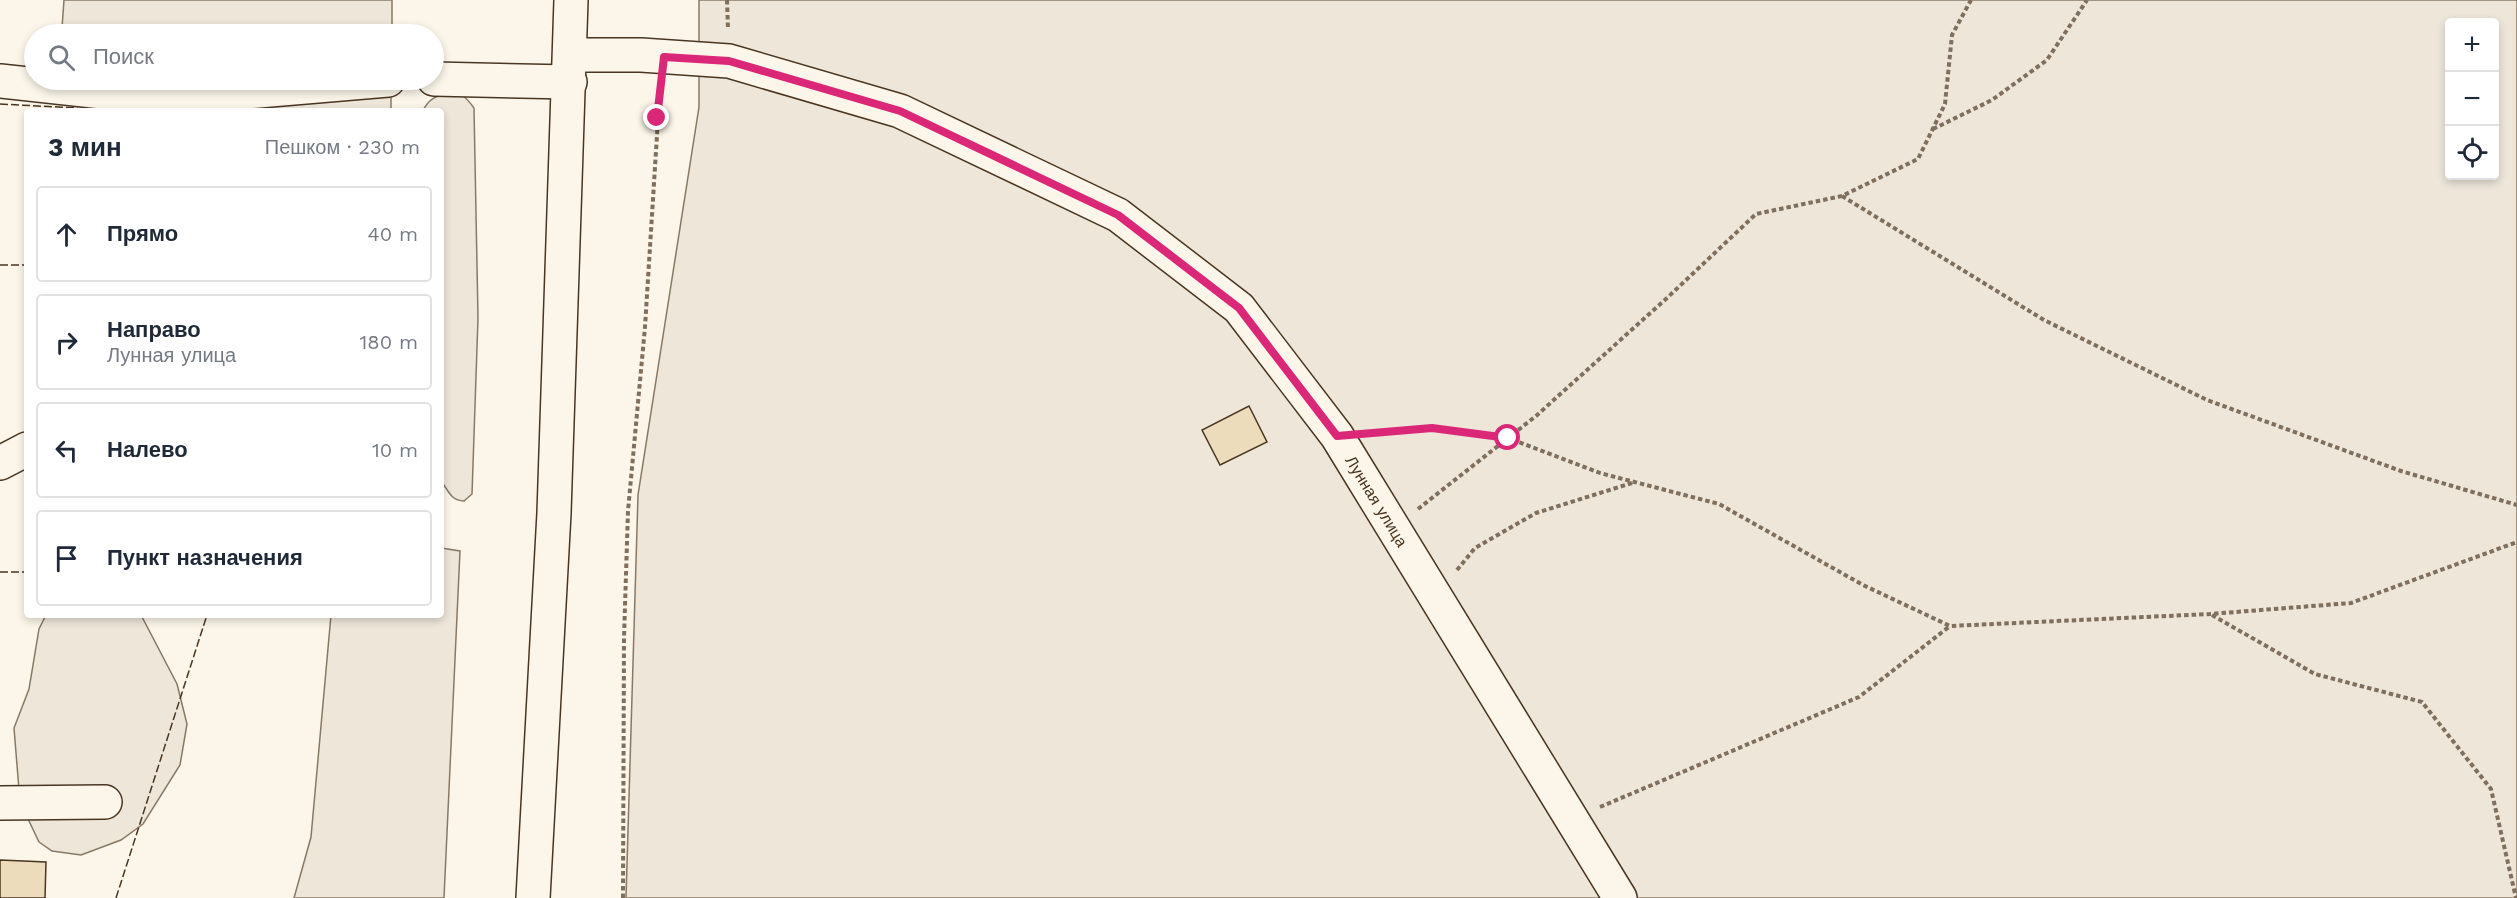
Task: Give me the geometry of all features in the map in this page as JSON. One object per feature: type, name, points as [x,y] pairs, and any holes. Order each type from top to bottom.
[{"type":"street","points":[[533,898],[554,513],[572,0]]},
{"type":"street","name":"Лунная улица","points":[[444,78],[570,68],[664,57],[729,61],[900,111],[1118,215],[1239,308],[1337,436],[1620,898]]},
{"type":"street","points":[[0,81],[24,86]]},
{"type":"street","points":[[40,90],[89,101],[166,99],[271,90]]},
{"type":"street","points":[[0,464],[24,451]]},
{"type":"street","points":[[0,803],[105,802]]},
{"type":"path","points":[[1393,528],[1536,416],[1756,214],[1842,196],[1918,159],[1944,104],[1952,36],[1971,0]]},
{"type":"path","points":[[1932,130],[1992,100],[2047,60],[2087,0]]},
{"type":"path","points":[[623,898],[624,650],[628,511],[645,327],[657,118],[664,57]]},
{"type":"path","points":[[1842,196],[2044,320],[2207,400],[2401,471],[2517,506]]},
{"type":"path","points":[[1337,436],[1432,428],[1508,438],[1600,473],[1719,504],[1863,585],[1950,626],[2210,614],[2351,603],[2517,542]]},
{"type":"path","points":[[1435,596],[1475,548],[1536,513],[1634,482]]},
{"type":"path","points":[[2210,614],[2314,674],[2422,702],[2490,789],[2516,898]]},
{"type":"path","points":[[1572,819],[1859,697],[1950,626]]},
{"type":"shaded area","points":[[64,0],[392,0],[392,24],[62,24]]},
{"type":"shaded area","points":[[699,0],[2517,0],[2517,898],[626,898],[638,495],[699,107]]},
{"type":"shaded area","points":[[448,92],[457,93],[469,101],[474,108],[478,318],[472,494],[464,501],[453,497],[444,485],[444,108],[424,108],[437,97]]},
{"type":"shaded area","points":[[391,96],[391,108],[228,108]]},
{"type":"shaded area","points":[[444,548],[460,551],[444,898],[294,898],[311,837],[331,618],[444,618]]},
{"type":"shaded area","points":[[44,618],[143,618],[177,684],[187,724],[180,765],[143,824],[121,840],[81,855],[52,851],[39,842],[20,802],[14,728],[29,689],[39,629]]},
{"type":"building","points":[[1249,406],[1267,442],[1220,465],[1202,430]]},
{"type":"building","points":[[0,860],[46,862],[45,898],[0,898]]},
{"type":"fence","points":[[0,104],[77,108]]},
{"type":"fence","points":[[0,265],[24,265]]},
{"type":"fence","points":[[0,572],[24,572]]},
{"type":"fence","points":[[116,898],[206,618]]},
{"type":"route","points":[[657,118],[664,57],[729,61],[900,111],[1118,215],[1239,308],[1337,436],[1432,428],[1508,438]]}]
